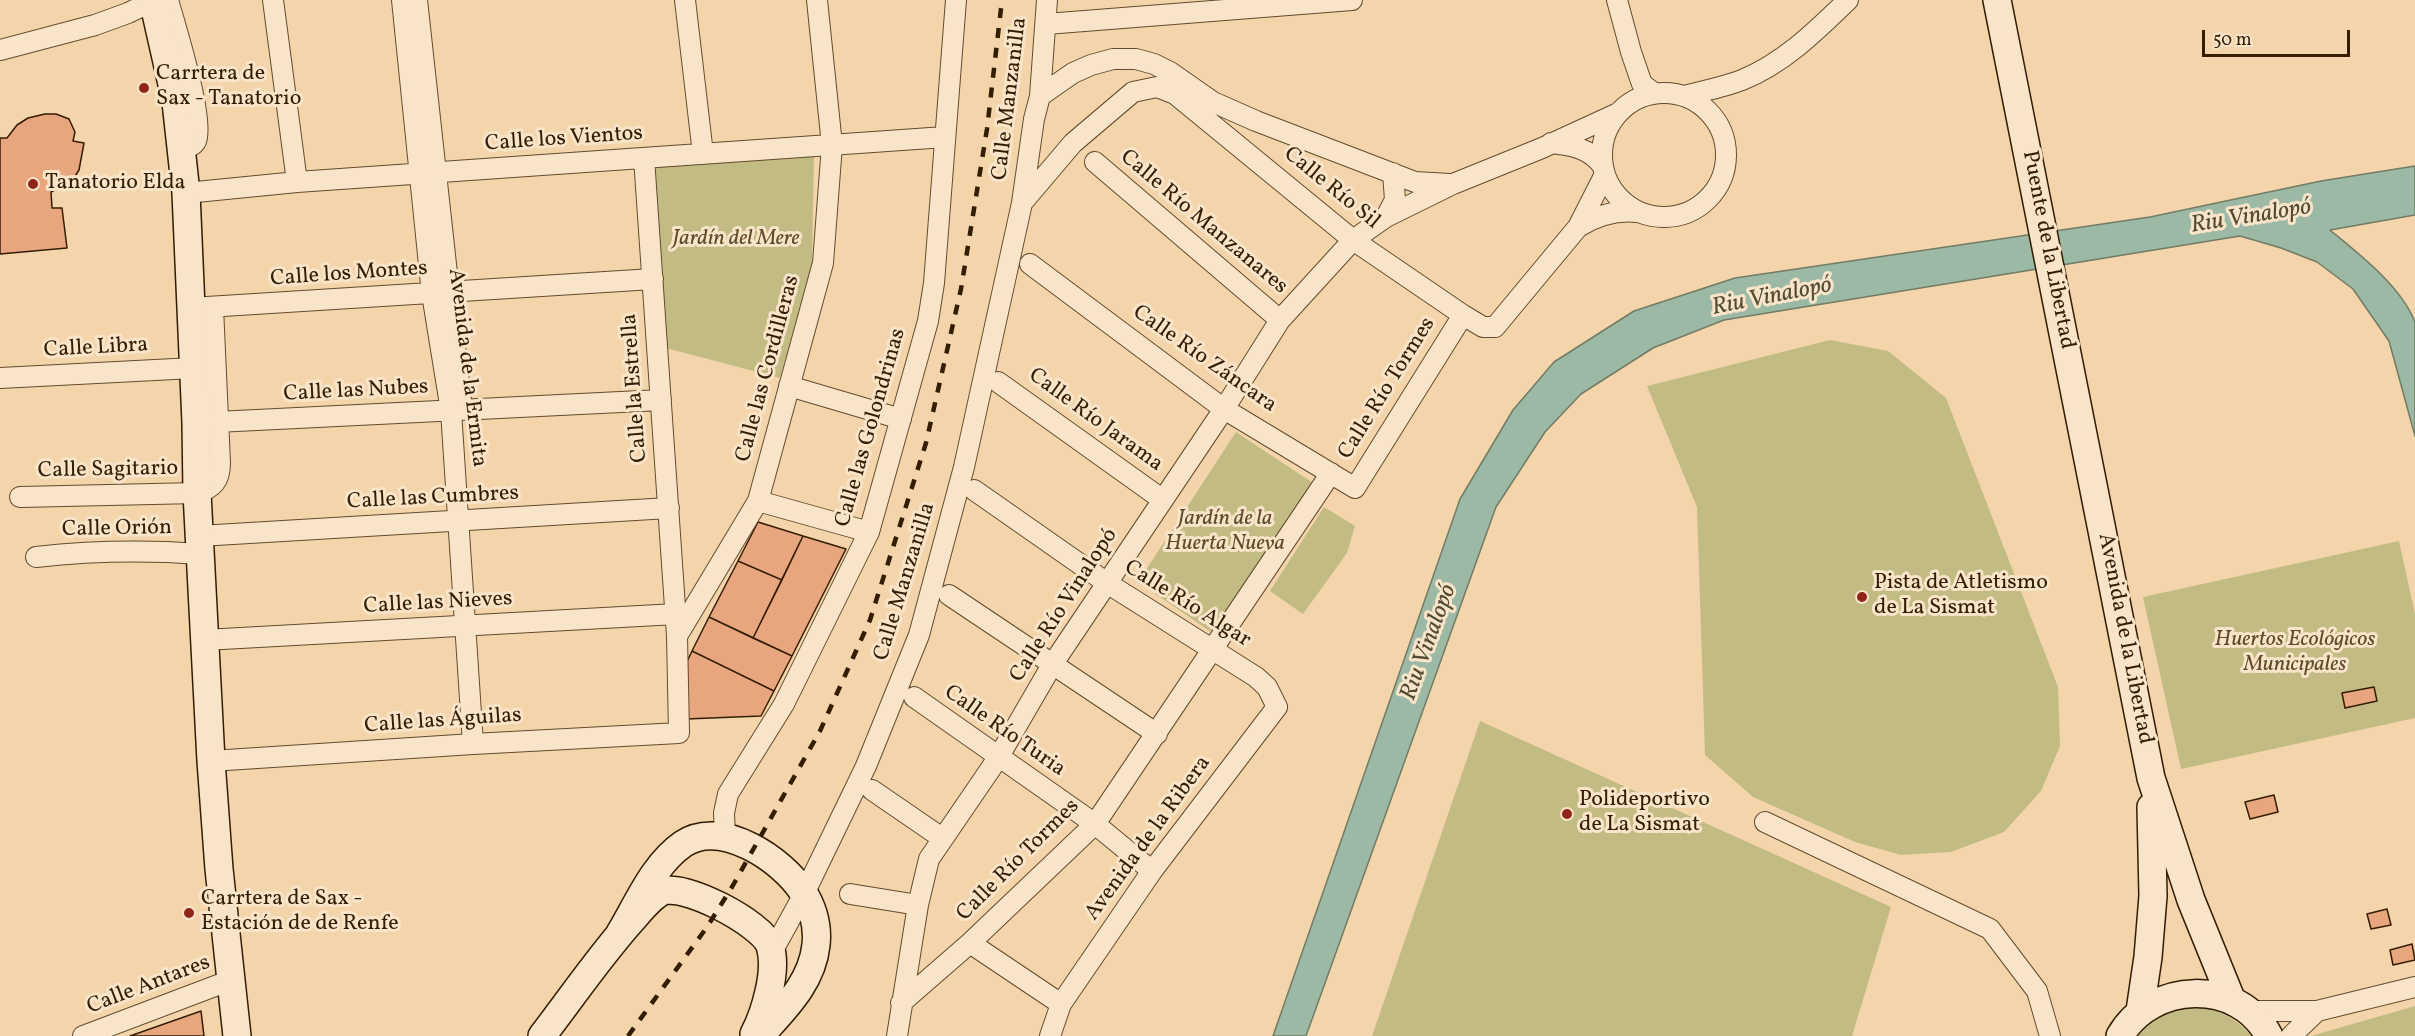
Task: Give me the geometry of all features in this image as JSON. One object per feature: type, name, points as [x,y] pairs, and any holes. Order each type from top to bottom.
[{"type":"street","points":[[168,0],[191,92],[197,129],[192,146],[180,148]]},
{"type":"street","points":[[273,0],[297,182]]},
{"type":"street","name":"Avenida de la Ermita","points":[[402,0],[428,173]]},
{"type":"street","name":"Avenida de la Ermita","points":[[417,0],[428,173],[440,293],[457,410],[459,522],[473,744]]},
{"type":"street","points":[[685,0],[703,154]]},
{"type":"street","name":"Calle las Cordilleras","points":[[677,636],[758,501],[823,263],[832,145],[817,0]]},
{"type":"street","name":"Calle las Golondrinas","points":[[725,836],[724,813],[728,794],[784,704],[869,532],[901,419],[934,283],[956,0]]},
{"type":"street","name":"Calle Manzanilla","points":[[772,952],[804,894],[866,766],[919,635],[964,467],[1022,203],[1040,96],[1047,0]]},
{"type":"street","points":[[1046,24],[1352,0]]},
{"type":"street","points":[[1617,0],[1642,84],[1654,93]]},
{"type":"street","points":[[1684,96],[1740,81],[1764,70],[1791,52],[1848,0]]},
{"type":"street","name":"Puente de la Libertad","points":[[1997,0],[2096,500]]},
{"type":"street","points":[[0,50],[95,25],[148,1],[176,102],[202,308],[207,423],[197,493],[204,640],[219,869],[237,1036]]},
{"type":"street","points":[[1040,96],[1073,73],[1091,64],[1113,59],[1136,59],[1170,72],[1227,110],[1415,182],[1453,184]]},
{"type":"street","points":[[1715,119],[1726,93],[1740,81]]},
{"type":"street","name":"Calle Manzanilla","points":[[1022,203],[1073,143],[1134,92],[1157,87],[1175,94]]},
{"type":"street","points":[[1654,93],[1669,93],[1684,96],[1701,105],[1715,119],[1724,137],[1727,151],[1722,179],[1711,196],[1695,209],[1677,217],[1656,217],[1627,211],[1592,219],[1578,227],[1603,170],[1602,147],[1606,129],[1616,114],[1640,97],[1654,93]]},
{"type":"street","name":"Calle Río Sil","points":[[1175,94],[1353,240],[1483,327],[1495,327],[1578,227]]},
{"type":"street","name":"Calle Río Vinalopó","points":[[897,1036],[918,905],[929,859],[998,758],[1052,665],[1224,409],[1280,320],[1353,240],[1386,217],[1453,184],[1616,114]]},
{"type":"street","name":"Calle los Vientos","points":[[186,193],[297,182],[945,137]]},
{"type":"street","points":[[1551,143],[1579,148],[1596,157],[1612,191],[1623,203],[1637,212]]},
{"type":"street","name":"Calle la Estrella","points":[[644,158],[676,614]]},
{"type":"street","name":"Calle Río Manzanares","points":[[1095,162],[1280,320]]},
{"type":"street","points":[[1386,217],[1395,200],[1393,173]]},
{"type":"street","name":"Calle Río Záncara","points":[[1030,264],[1224,409],[1355,488]]},
{"type":"street","name":"Calle los Montes","points":[[202,308],[653,279]]},
{"type":"street","points":[[202,308],[194,369],[207,423]]},
{"type":"street","name":"Calle Río Tormes","points":[[1355,488],[1463,315]]},
{"type":"street","name":"Calle Libra","points":[[0,378],[194,369]]},
{"type":"street","name":"Calle Río Jarama","points":[[998,382],[1163,500]]},
{"type":"street","points":[[789,386],[901,419]]},
{"type":"street","name":"Calle las Nubes","points":[[207,423],[661,400]]},
{"type":"street","name":"Calle Río Tormes","points":[[901,1003],[970,943],[1095,824],[1331,473]]},
{"type":"street","name":"Calle Río Algar","points":[[974,490],[1107,583],[1256,677]]},
{"type":"street","name":"Calle Sagitario","points":[[20,497],[197,493]]},
{"type":"street","name":"Avenida de la Libertad","points":[[2096,500],[2151,778],[2191,900],[2240,1006],[2269,1036]]},
{"type":"street","points":[[758,501],[869,532]]},
{"type":"street","name":"Calle las Cumbres","points":[[200,545],[459,522],[669,508]]},
{"type":"street","name":"Calle Orión","points":[[36,557],[93,551],[162,551],[200,545]]},
{"type":"street","points":[[949,595],[1157,734]]},
{"type":"street","points":[[676,614],[677,636]]},
{"type":"street","name":"Calle las Nieves","points":[[204,640],[676,614]]},
{"type":"street","name":"Calle las Águilas","points":[[211,761],[678,733],[677,636]]},
{"type":"street","name":"Avenida de la Ribera","points":[[1050,1036],[1061,1004],[1152,871],[1277,707],[1267,687],[1256,677]]},
{"type":"street","name":"Calle Río Turia","points":[[914,698],[1095,824],[1152,871]]},
{"type":"street","name":"Avenida de la Libertad","points":[[2140,1011],[2148,957],[2153,896],[2151,778]]},
{"type":"street","points":[[872,790],[942,838]]},
{"type":"street","points":[[1765,822],[1990,929],[2037,991],[2050,1036]]},
{"type":"street","points":[[542,1036],[620,933],[661,867],[683,844],[694,838],[725,836],[735,839],[781,866],[804,894],[812,909],[816,927],[816,945],[811,967],[801,988],[760,1036]]},
{"type":"street","points":[[620,933],[660,892],[666,890],[680,891],[746,921],[764,935],[772,952],[771,979],[763,1012],[753,1036]]},
{"type":"street","points":[[850,894],[918,905]]},
{"type":"street","points":[[970,943],[1061,1004]]},
{"type":"street","points":[[232,987],[247,1036]]},
{"type":"street","name":"Calle Antares","points":[[83,1036],[232,987]]},
{"type":"street","points":[[2120,1036],[2125,1026],[2140,1011],[2161,999],[2184,993],[2209,993],[2240,1006],[2317,1011],[2415,987]]},
{"type":"street","points":[[2291,1036],[2317,1011]]},
{"type":"green space","name":"Jardín del Mere","points":[[814,155],[812,264],[780,378],[666,348],[655,166]]},
{"type":"green space","name":"Pista de Atletismo de La Sismat","points":[[1830,340],[1888,351],[1946,398],[2058,687],[2060,746],[2041,791],[2004,832],[1951,852],[1901,855],[1855,842],[1753,797],[1705,755],[1697,507],[1647,386]]},
{"type":"green space","name":"Jardín de la Huerta Nueva","points":[[1236,432],[1313,483],[1214,634],[1138,582]]},
{"type":"green space","points":[[1324,507],[1355,526],[1347,553],[1303,614],[1270,591]]},
{"type":"green space","name":"Huertos Ecológicos Municipales","points":[[2399,541],[2415,614],[2415,718],[2181,769],[2143,597]]},
{"type":"green space","name":"Polideportivo de La Sismat","points":[[1480,721],[1891,907],[1852,1036],[1372,1036]]},
{"type":"green space","points":[[2199,1006],[2228,1016],[2251,1036],[2136,1036],[2150,1022],[2164,1014]]},
{"type":"green space","points":[[2415,1006],[2415,1036],[2311,1036]]},
{"type":"water","name":"Riu Vinalopó","points":[[2415,166],[2415,215],[2330,230],[2390,283],[2409,309],[2415,322],[2415,436],[2389,341],[2353,289],[2317,262],[2240,236],[1724,320],[1653,348],[1581,394],[1545,432],[1496,507],[1306,1036],[1273,1036],[1460,499],[1513,410],[1554,362],[1634,311],[1735,278],[2150,217],[2321,181]]},
{"type":"building","name":"Tanatorio Elda","points":[[56,114],[69,119],[75,132],[73,141],[84,143],[79,170],[72,181],[51,192],[52,208],[62,208],[67,248],[0,254],[0,138],[7,138],[17,125],[28,118]]},
{"type":"building","points":[[758,522],[803,536],[782,580],[738,561]]},
{"type":"building","points":[[803,536],[846,549],[792,656],[753,638]]},
{"type":"building","points":[[738,561],[782,580],[753,638],[709,617]]},
{"type":"building","points":[[709,617],[792,656],[774,691],[692,651]]},
{"type":"building","points":[[692,651],[774,691],[761,716],[686,719],[684,668]]},
{"type":"building","points":[[2374,687],[2377,701],[2345,708],[2342,693]]},
{"type":"building","points":[[2274,795],[2278,812],[2250,819],[2245,802]]},
{"type":"building","points":[[2387,909],[2391,925],[2371,929],[2367,914]]},
{"type":"building","points":[[2412,944],[2415,960],[2393,965],[2390,950]]},
{"type":"building","points":[[201,1011],[204,1036],[130,1036]]},
{"type":"railway","points":[[628,1036],[707,927],[732,887],[820,731],[870,620],[926,443],[961,289],[987,129],[1002,0]]},
{"type":"place","name":"Carrtera de Sax - Tanatorio","points":[[144,88]]},
{"type":"place","name":"Tanatorio Elda","points":[[33,184]]},
{"type":"place","name":"Pista de Atletismo de La Sismat","points":[[1862,597]]},
{"type":"place","name":"Polideportivo de La Sismat","points":[[1567,814]]},
{"type":"place","name":"Carrtera de Sax - Estación de de Renfe","points":[[189,913]]}]
